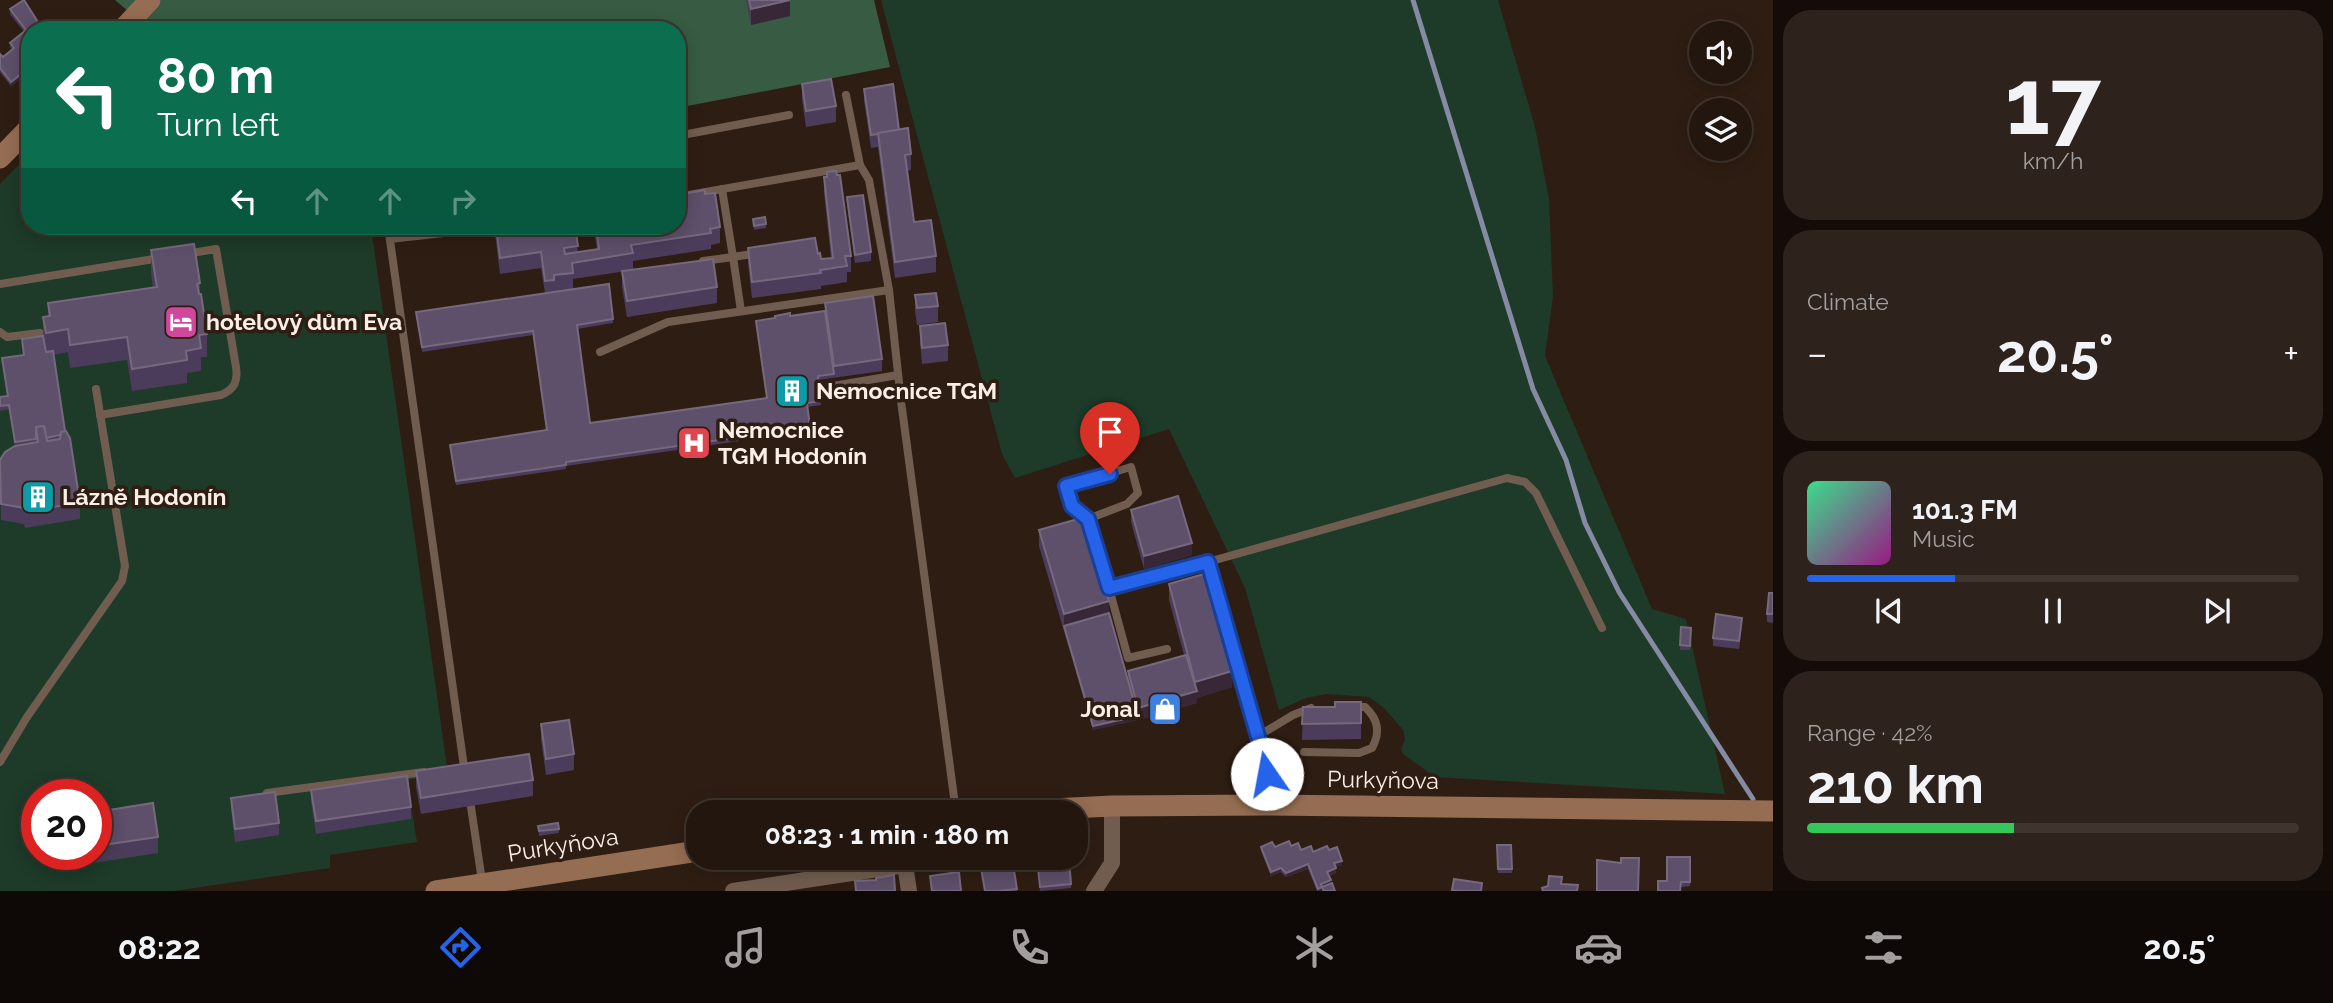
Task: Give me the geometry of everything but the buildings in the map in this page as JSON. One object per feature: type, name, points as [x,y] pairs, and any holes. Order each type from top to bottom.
[{"type":"street","points":[[130,21],[150,0]]},
{"type":"street","points":[[0,158],[21,136]]},
{"type":"street","name":"Purkyňova","points":[[1088,808],[1268,805],[1773,811]]},
{"type":"street","points":[[1094,891],[1112,863],[1112,807]]},
{"type":"street","name":"Purkyňova","points":[[436,891],[686,853]]},
{"type":"street","points":[[733,891],[905,865],[909,891]]},
{"type":"lane","points":[[846,94],[860,165],[869,180],[889,290],[954,800]]},
{"type":"lane","points":[[686,134],[789,115]]},
{"type":"lane","points":[[686,195],[860,165]]},
{"type":"lane","points":[[722,189],[741,311]]},
{"type":"lane","points":[[389,235],[466,780]]},
{"type":"lane","points":[[390,240],[429,235]]},
{"type":"lane","points":[[100,415],[221,395],[229,392],[235,385],[236,367],[216,249],[181,255]]},
{"type":"lane","points":[[695,262],[768,251]]},
{"type":"lane","points":[[0,284],[169,257]]},
{"type":"lane","points":[[600,352],[668,322],[889,290]]},
{"type":"lane","points":[[0,332],[8,337],[40,333]]},
{"type":"lane","points":[[827,387],[898,375]]},
{"type":"lane","points":[[0,762],[27,718],[122,581],[125,566],[96,389]]},
{"type":"lane","points":[[1088,519],[1127,504],[1138,493],[1131,467],[1066,486],[1072,506],[1088,519],[1128,658],[1167,649]]},
{"type":"lane","points":[[1109,588],[1507,478],[1525,482],[1536,493],[1602,628]]},
{"type":"lane","points":[[1208,562],[1258,736],[1267,774],[1268,805]]},
{"type":"lane","points":[[1304,752],[1359,753],[1372,748],[1378,730],[1375,716],[1365,707],[1338,708]]},
{"type":"lane","points":[[1258,736],[1293,715],[1311,708],[1325,708]]},
{"type":"lane","points":[[453,768],[464,766]]},
{"type":"lane","points":[[259,794],[429,771]]},
{"type":"lane","points":[[471,807],[483,884]]},
{"type":"green space","points":[[115,0],[874,0],[890,67],[686,106],[686,21],[140,21]]},
{"type":"green space","points":[[881,0],[1498,0],[1535,127],[1549,199],[1553,296],[1545,356],[1652,609],[1686,619],[1725,794],[1435,777],[1403,754],[1403,730],[1384,708],[1369,697],[1327,694],[1306,698],[1279,710],[1245,588],[1169,429],[1015,478],[1002,454]]},
{"type":"green space","points":[[21,162],[21,235],[372,235],[448,774],[407,780],[417,842],[330,855],[330,868],[174,891],[0,891],[0,184]]},
{"type":"waterway","points":[[1413,0],[1533,389],[1566,460],[1585,523],[1619,592],[1753,799]]},
{"type":"place","name":"hotelový dům Eva","points":[[181,322]]},
{"type":"place","name":"Nemocnice TGM","points":[[792,391]]},
{"type":"place","name":"Nemocnice TGM Hodonín","points":[[694,443]]},
{"type":"place","name":"Lázně Hodonín","points":[[38,497]]},
{"type":"place","name":"Jonal","points":[[1165,709]]},
{"type":"route","points":[[1110,474],[1066,486],[1072,506],[1088,519],[1109,588],[1208,562],[1267,774]]}]
